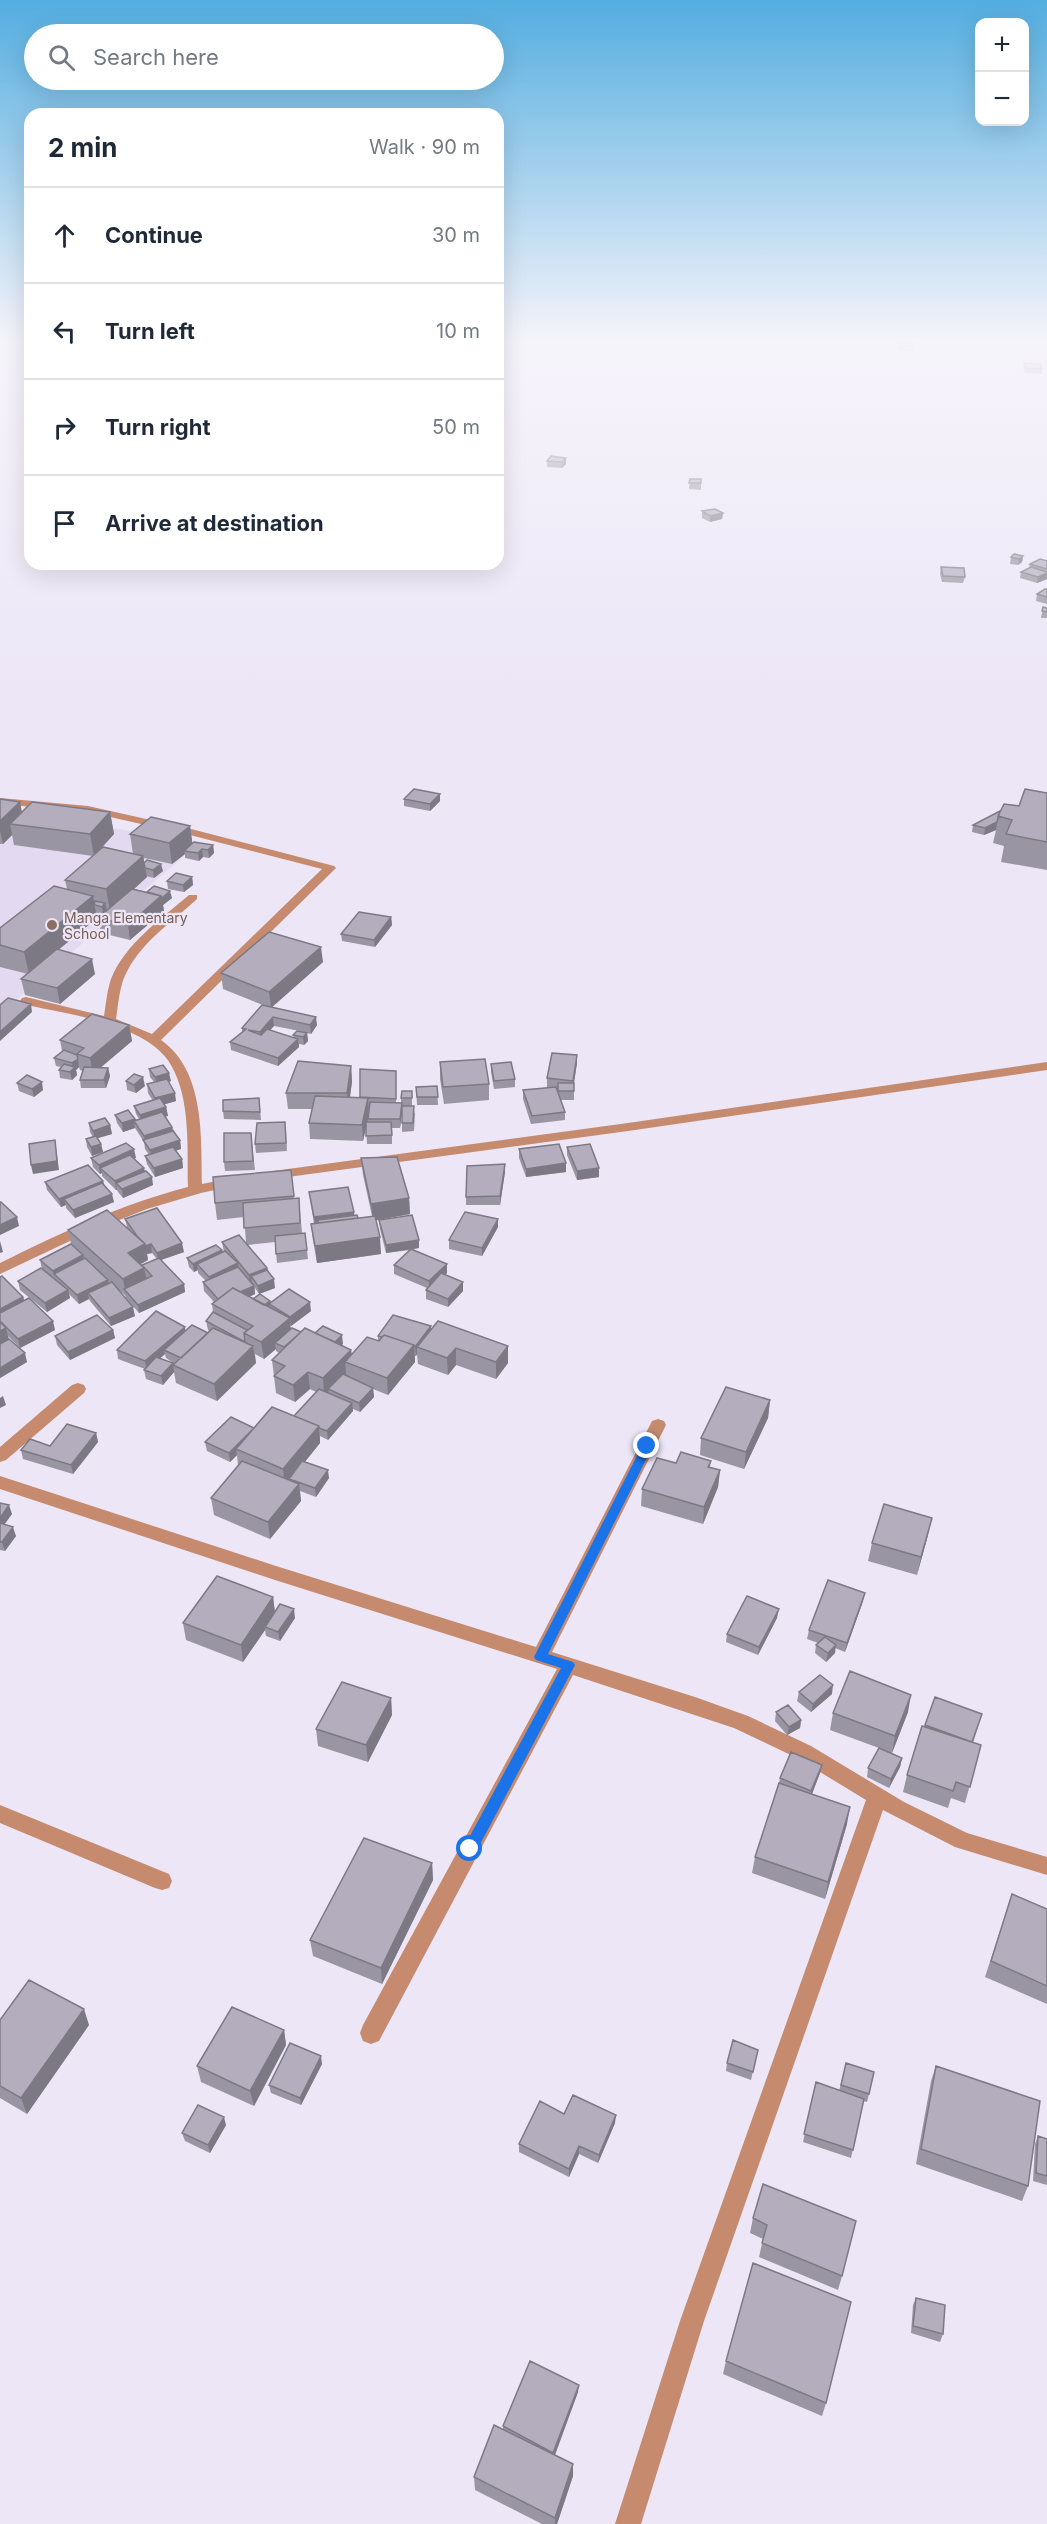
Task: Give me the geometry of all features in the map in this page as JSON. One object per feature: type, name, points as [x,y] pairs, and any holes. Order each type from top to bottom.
[{"type":"street","points":[[0,801],[88,809],[191,832],[330,868],[154,1040]]},
{"type":"street","points":[[109,1022],[117,980],[124,966],[136,951],[193,897]]},
{"type":"street","points":[[26,1001],[109,1022],[154,1040],[176,1061],[184,1080],[193,1135],[195,1188]]},
{"type":"street","points":[[264,1176],[652,1124],[1047,1066]]},
{"type":"street","points":[[0,1269],[82,1228],[140,1204],[195,1188],[241,1180]]},
{"type":"street","points":[[0,1456],[78,1389]]},
{"type":"street","points":[[540,1657],[658,1425]]},
{"type":"street","points":[[0,1482],[695,1705],[741,1722],[804,1752],[878,1796],[962,1841],[1047,1866]]},
{"type":"street","points":[[371,2033],[569,1665]]},
{"type":"street","points":[[628,2524],[692,2321],[878,1796]]},
{"type":"street","points":[[0,1814],[162,1881]]},
{"type":"shaded area","name":"Manga Elementary School","points":[[0,812],[36,815],[199,843],[0,1014]]},
{"type":"building","points":[[690,479],[701,479],[701,483],[689,483]]},
{"type":"building","points":[[715,509],[723,513],[710,516],[702,511]]},
{"type":"building","points":[[1014,554],[1023,556],[1019,559],[1011,557]]},
{"type":"building","points":[[1040,559],[1047,561],[1047,569],[1030,564]]},
{"type":"building","points":[[941,567],[964,568],[965,577],[943,576]]},
{"type":"building","points":[[1031,567],[1047,573],[1038,577],[1021,572]]},
{"type":"building","points":[[1047,589],[1047,597],[1037,594]]},
{"type":"building","points":[[414,789],[440,794],[430,804],[404,799]]},
{"type":"building","points":[[1025,789],[1047,793],[1047,842],[1006,834],[1012,820],[998,816],[1004,804],[1019,806]]},
{"type":"building","points":[[0,799],[20,802],[0,821]]},
{"type":"building","points":[[32,802],[110,812],[90,834],[10,824]]},
{"type":"building","points":[[1000,811],[997,822],[985,828],[973,825]]},
{"type":"building","points":[[151,817],[190,826],[169,843],[130,834]]},
{"type":"building","points":[[194,842],[213,845],[208,850],[202,849],[198,853],[184,851]]},
{"type":"building","points":[[103,847],[143,856],[106,889],[65,880]]},
{"type":"building","points":[[147,860],[161,864],[153,870],[145,868],[144,863]]},
{"type":"building","points":[[176,873],[192,877],[183,885],[167,881]]},
{"type":"building","points":[[54,886],[93,896],[24,952],[0,945],[0,928]]},
{"type":"building","points":[[154,886],[170,891],[162,898],[147,892]]},
{"type":"building","points":[[132,889],[161,896],[128,925],[98,918]]},
{"type":"building","points":[[94,901],[105,903],[102,907],[95,905]]},
{"type":"building","points":[[359,912],[391,917],[374,940],[341,934]]},
{"type":"building","points":[[269,932],[321,947],[269,992],[221,973]]},
{"type":"building","points":[[57,949],[92,959],[57,988],[21,979]]},
{"type":"building","points":[[8,998],[31,1004],[0,1032],[0,1005]]},
{"type":"building","points":[[262,1005],[316,1017],[310,1025],[273,1017],[260,1032],[248,1030],[261,1035],[267,1029],[298,1039],[278,1058],[230,1042],[246,1029],[242,1028]]},
{"type":"building","points":[[92,1014],[129,1025],[90,1058],[77,1054],[84,1048],[60,1040]]},
{"type":"building","points":[[297,1031],[307,1033],[303,1037],[293,1035]]},
{"type":"building","points":[[64,1050],[77,1055],[78,1059],[72,1063],[54,1058]]},
{"type":"building","points":[[552,1053],[577,1055],[573,1081],[547,1078]]},
{"type":"building","points":[[485,1059],[489,1084],[443,1087],[440,1062]]},
{"type":"building","points":[[298,1061],[351,1066],[347,1093],[286,1093]]},
{"type":"building","points":[[511,1062],[515,1079],[494,1081],[491,1064]]},
{"type":"building","points":[[64,1064],[75,1067],[70,1072],[59,1070]]},
{"type":"building","points":[[163,1065],[169,1073],[155,1077],[149,1069]]},
{"type":"building","points":[[84,1067],[108,1068],[104,1080],[80,1080]]},
{"type":"building","points":[[360,1069],[396,1071],[396,1099],[360,1097]]},
{"type":"building","points":[[134,1074],[143,1077],[134,1085],[126,1081]]},
{"type":"building","points":[[27,1075],[42,1082],[32,1089],[17,1083]]},
{"type":"building","points":[[167,1079],[175,1093],[155,1098],[147,1084]]},
{"type":"building","points":[[558,1083],[574,1083],[574,1091],[558,1091]]},
{"type":"building","points":[[437,1086],[438,1097],[417,1097],[416,1087]]},
{"type":"building","points":[[556,1087],[565,1112],[532,1116],[523,1090]]},
{"type":"building","points":[[402,1091],[412,1091],[412,1098],[401,1098]]},
{"type":"building","points":[[315,1096],[368,1098],[362,1125],[309,1123]]},
{"type":"building","points":[[160,1098],[166,1107],[140,1115],[134,1106]]},
{"type":"building","points":[[259,1098],[260,1112],[223,1111],[223,1100]]},
{"type":"building","points":[[370,1102],[402,1103],[400,1119],[368,1119]]},
{"type":"building","points":[[402,1106],[414,1106],[413,1123],[402,1123]]},
{"type":"building","points":[[128,1110],[135,1119],[122,1123],[115,1115]]},
{"type":"building","points":[[162,1112],[172,1127],[144,1136],[134,1121]]},
{"type":"building","points":[[105,1118],[110,1125],[93,1131],[89,1123]]},
{"type":"building","points":[[285,1122],[286,1143],[255,1144],[257,1123]]},
{"type":"building","points":[[366,1122],[391,1122],[392,1135],[366,1136]]},
{"type":"building","points":[[173,1131],[180,1140],[150,1150],[143,1140]]},
{"type":"building","points":[[224,1133],[251,1133],[253,1161],[224,1162]]},
{"type":"building","points":[[96,1136],[101,1144],[91,1147],[86,1139]]},
{"type":"building","points":[[55,1140],[57,1161],[31,1165],[29,1144]]},
{"type":"building","points":[[126,1143],[134,1149],[99,1165],[91,1158]]},
{"type":"building","points":[[559,1144],[566,1163],[526,1169],[519,1149]]},
{"type":"building","points":[[590,1144],[599,1168],[577,1171],[567,1147]]},
{"type":"building","points":[[173,1147],[182,1159],[154,1168],[145,1156]]},
{"type":"building","points":[[130,1155],[144,1168],[115,1181],[100,1168]]},
{"type":"building","points":[[397,1157],[409,1198],[371,1204],[361,1158]]},
{"type":"building","points":[[505,1164],[500,1196],[466,1197],[467,1166]]},
{"type":"building","points":[[88,1165],[103,1181],[59,1199],[45,1182]]},
{"type":"building","points":[[291,1170],[294,1196],[215,1203],[213,1177]]},
{"type":"building","points":[[146,1171],[152,1177],[122,1189],[116,1183]]},
{"type":"building","points":[[102,1183],[112,1194],[73,1210],[64,1199]]},
{"type":"building","points":[[348,1187],[354,1212],[314,1217],[309,1192]]},
{"type":"building","points":[[299,1198],[300,1223],[244,1228],[243,1203]]},
{"type":"building","points":[[0,1202],[17,1217],[0,1225]]},
{"type":"building","points":[[157,1208],[182,1243],[157,1253],[151,1244],[146,1246],[125,1219]]},
{"type":"building","points":[[107,1210],[145,1244],[128,1253],[144,1268],[123,1279],[68,1230]]},
{"type":"building","points":[[465,1212],[498,1219],[482,1248],[449,1240]]},
{"type":"building","points":[[357,1215],[358,1218],[318,1223],[318,1220]]},
{"type":"building","points":[[412,1215],[419,1240],[386,1245],[379,1220]]},
{"type":"building","points":[[375,1216],[380,1237],[315,1246],[311,1224]]},
{"type":"building","points":[[305,1233],[307,1250],[276,1254],[275,1236]]},
{"type":"building","points":[[239,1235],[267,1268],[249,1275],[222,1242]]},
{"type":"building","points":[[71,1244],[83,1255],[53,1271],[40,1260]]},
{"type":"building","points":[[216,1245],[222,1250],[193,1264],[187,1258]]},
{"type":"building","points":[[411,1249],[447,1264],[429,1281],[394,1265]]},
{"type":"building","points":[[225,1251],[238,1263],[209,1277],[197,1264]]},
{"type":"building","points":[[85,1258],[108,1280],[77,1295],[54,1274]]},
{"type":"building","points":[[159,1258],[184,1284],[138,1305],[124,1289],[152,1276],[142,1265]]},
{"type":"building","points":[[238,1267],[254,1286],[240,1292],[233,1288],[218,1299],[203,1282]]},
{"type":"building","points":[[41,1268],[68,1290],[45,1303],[18,1281]]},
{"type":"building","points":[[267,1270],[274,1279],[258,1286],[251,1276]]},
{"type":"building","points":[[441,1273],[463,1282],[448,1299],[426,1290]]},
{"type":"building","points":[[2,1276],[23,1297],[0,1309],[0,1277]]},
{"type":"building","points":[[112,1282],[133,1307],[109,1318],[88,1293]]},
{"type":"building","points":[[233,1288],[290,1318],[261,1342],[244,1333],[253,1326],[212,1304]]},
{"type":"building","points":[[289,1289],[310,1302],[290,1317],[269,1304]]},
{"type":"building","points":[[260,1294],[270,1301],[264,1305],[253,1299]]},
{"type":"building","points":[[29,1298],[53,1321],[18,1339],[0,1321],[0,1313]]},
{"type":"building","points":[[156,1311],[185,1327],[145,1361],[117,1350]]},
{"type":"building","points":[[213,1312],[247,1330],[244,1333],[245,1342],[206,1321]]},
{"type":"building","points":[[97,1315],[113,1330],[68,1352],[55,1336]]},
{"type":"building","points":[[393,1315],[431,1326],[415,1347],[384,1335],[378,1336]]},
{"type":"building","points":[[438,1321],[508,1346],[496,1362],[456,1348],[447,1358],[417,1347]]},
{"type":"building","points":[[0,1322],[6,1328],[0,1331]]},
{"type":"building","points":[[192,1325],[208,1333],[181,1358],[164,1350]]},
{"type":"building","points":[[323,1326],[342,1335],[335,1342],[315,1333]]},
{"type":"building","points":[[213,1328],[253,1346],[214,1384],[173,1365]]},
{"type":"building","points":[[292,1328],[301,1332],[284,1347],[275,1343]]},
{"type":"building","points":[[305,1328],[351,1350],[323,1378],[308,1372],[293,1385],[274,1376],[285,1366],[272,1360]]},
{"type":"building","points":[[384,1335],[414,1345],[387,1378],[345,1362],[367,1337],[379,1341]]},
{"type":"building","points":[[9,1339],[25,1353],[0,1368],[0,1344]]},
{"type":"building","points":[[156,1357],[173,1363],[161,1376],[144,1370]]},
{"type":"building","points":[[343,1374],[373,1388],[359,1403],[328,1389]]},
{"type":"building","points":[[726,1387],[770,1400],[746,1452],[701,1438]]},
{"type":"building","points":[[319,1389],[352,1403],[327,1431],[294,1416]]},
{"type":"building","points":[[272,1407],[319,1426],[283,1469],[236,1449]]},
{"type":"building","points":[[231,1417],[254,1428],[229,1453],[205,1442]]},
{"type":"building","points":[[67,1424],[96,1433],[71,1465],[21,1450],[30,1439],[50,1446]]},
{"type":"building","points":[[681,1452],[711,1461],[708,1467],[720,1470],[704,1507],[642,1489],[657,1458],[676,1463]]},
{"type":"building","points":[[242,1461],[299,1484],[268,1522],[211,1498]]},
{"type":"building","points":[[302,1461],[328,1470],[315,1488],[289,1479]]},
{"type":"building","points":[[0,1503],[9,1505],[0,1518]]},
{"type":"building","points":[[884,1504],[932,1518],[921,1557],[872,1543]]},
{"type":"building","points":[[0,1523],[13,1527],[2,1542],[0,1542]]},
{"type":"building","points":[[217,1576],[273,1597],[241,1645],[183,1623]]},
{"type":"building","points":[[828,1580],[865,1593],[847,1643],[809,1630]]},
{"type":"building","points":[[747,1596],[779,1609],[759,1647],[727,1634]]},
{"type":"building","points":[[280,1604],[294,1609],[278,1632],[265,1627]]},
{"type":"building","points":[[825,1637],[836,1645],[828,1653],[816,1645]]},
{"type":"building","points":[[850,1671],[911,1695],[895,1736],[833,1713]]},
{"type":"building","points":[[820,1675],[833,1685],[813,1704],[799,1692]]},
{"type":"building","points":[[342,1682],[391,1698],[366,1745],[316,1729]]},
{"type":"building","points":[[935,1697],[982,1714],[972,1742],[925,1725]]},
{"type":"building","points":[[788,1705],[801,1720],[789,1727],[776,1712]]},
{"type":"building","points":[[922,1726],[981,1745],[970,1787],[956,1782],[953,1791],[907,1775]]},
{"type":"building","points":[[879,1748],[902,1758],[891,1779],[868,1768]]},
{"type":"building","points":[[791,1752],[822,1765],[811,1791],[780,1778]]},
{"type":"building","points":[[779,1783],[850,1807],[828,1882],[755,1857]]},
{"type":"building","points":[[364,1838],[432,1863],[381,1968],[310,1940]]},
{"type":"building","points":[[1012,1894],[1047,1909],[1047,1986],[991,1961]]},
{"type":"building","points":[[29,1980],[84,2009],[21,2098],[0,2086],[0,2020]]},
{"type":"building","points":[[232,2007],[284,2030],[250,2091],[197,2066]]},
{"type":"building","points":[[733,2040],[758,2050],[753,2072],[727,2063]]},
{"type":"building","points":[[290,2043],[321,2056],[300,2098],[269,2085]]},
{"type":"building","points":[[846,2063],[874,2072],[869,2094],[841,2085]]},
{"type":"building","points":[[936,2066],[1040,2101],[1028,2186],[921,2149]]},
{"type":"building","points":[[816,2082],[864,2099],[853,2150],[804,2134]]},
{"type":"building","points":[[573,2095],[616,2115],[599,2155],[579,2146],[569,2169],[519,2144],[540,2101],[564,2114]]},
{"type":"building","points":[[198,2105],[224,2117],[208,2145],[182,2133]]},
{"type":"building","points":[[1038,2136],[1047,2139],[1047,2176],[1036,2173]]},
{"type":"building","points":[[763,2184],[856,2221],[842,2276],[762,2243],[767,2225],[753,2218]]},
{"type":"building","points":[[753,2263],[851,2302],[826,2403],[726,2361]]},
{"type":"building","points":[[916,2298],[945,2305],[943,2334],[913,2326]]},
{"type":"building","points":[[530,2361],[579,2385],[553,2453],[503,2426]]},
{"type":"building","points":[[494,2425],[573,2464],[555,2518],[474,2477]]},
{"type":"place","name":"Manga Elementary School","points":[[52,925]]},
{"type":"route","points":[[470,1849],[569,1665],[540,1657],[647,1446]]}]
